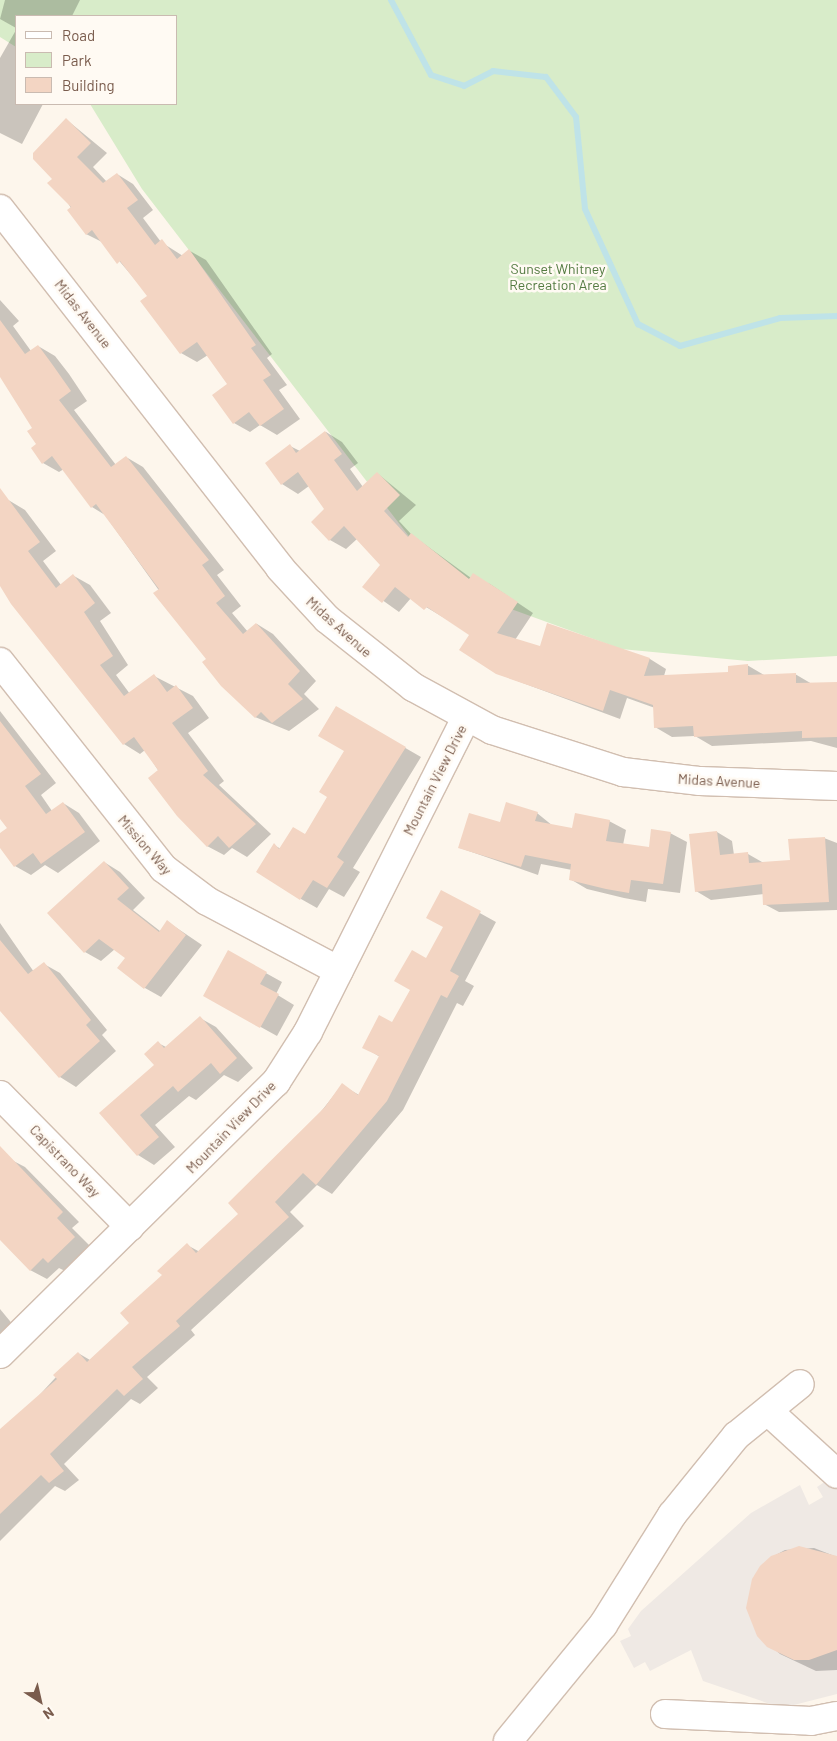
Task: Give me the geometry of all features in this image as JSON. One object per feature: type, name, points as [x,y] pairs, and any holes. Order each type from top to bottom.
[{"type":"street","name":"Midas Avenue","points":[[0,209],[303,595],[382,665],[466,718],[560,755],[623,772],[700,781],[837,786]]},
{"type":"street","name":"Mission Way","points":[[0,662],[163,868],[207,900],[339,971]]},
{"type":"street","name":"Mountain View Drive","points":[[0,1354],[276,1082],[339,971],[466,718]]},
{"type":"street","name":"Capistrano Way","points":[[0,1094],[130,1227]]},
{"type":"street","points":[[508,1741],[602,1625],[672,1515],[736,1436],[800,1384]]},
{"type":"street","points":[[768,1411],[837,1474]]},
{"type":"street","points":[[665,1714],[792,1720],[837,1716]]},
{"type":"shaded area","points":[[832,1477],[837,1484],[837,1694],[782,1708],[703,1681],[691,1650],[650,1671],[645,1662],[634,1668],[620,1641],[631,1636],[628,1629],[641,1611],[751,1513],[800,1485],[809,1505],[823,1497],[817,1487]]},
{"type":"green space","name":"Sunset Whitney Recreation Area","points":[[0,0],[837,0],[837,656],[748,661],[621,649],[511,609],[411,539],[142,189],[91,105],[178,105],[178,15],[15,15],[15,46],[0,37]]},
{"type":"building","points":[[66,118],[91,143],[77,157],[103,183],[117,173],[138,200],[127,208],[155,245],[162,239],[177,259],[189,249],[256,345],[251,348],[271,375],[263,380],[284,409],[260,426],[249,412],[233,424],[212,395],[227,384],[197,342],[180,354],[140,301],[147,296],[120,261],[117,264],[92,230],[86,235],[67,210],[71,207],[47,183],[52,179],[33,159],[33,153]]},
{"type":"building","points":[[0,320],[25,354],[38,345],[71,391],[59,400],[111,467],[126,456],[209,560],[202,565],[225,596],[216,603],[243,634],[256,623],[300,671],[288,684],[303,699],[272,723],[261,712],[255,718],[221,686],[202,662],[206,659],[153,593],[159,589],[96,504],[91,508],[52,456],[42,464],[31,448],[36,444],[27,431],[32,428],[0,377]]},
{"type":"building","points":[[325,431],[342,454],[334,460],[357,491],[377,472],[400,495],[384,511],[408,537],[411,533],[469,579],[473,573],[518,602],[497,633],[540,646],[547,623],[650,658],[644,676],[728,672],[728,666],[748,664],[748,675],[796,673],[796,683],[837,682],[837,737],[802,738],[802,731],[694,737],[693,726],[654,728],[653,705],[610,690],[603,711],[496,674],[459,650],[469,635],[427,607],[424,610],[395,587],[382,603],[362,587],[380,565],[344,526],[329,541],[311,522],[324,509],[298,472],[281,485],[265,463],[290,444],[296,453]]},
{"type":"building","points":[[0,488],[40,542],[28,551],[56,588],[73,574],[95,603],[84,612],[113,656],[100,665],[124,696],[154,674],[167,692],[176,685],[193,708],[172,723],[208,771],[203,775],[256,824],[229,848],[218,836],[207,847],[177,816],[148,778],[158,770],[134,737],[123,745],[11,604],[0,586]]},
{"type":"building","points":[[336,706],[406,747],[337,857],[344,862],[327,888],[313,880],[300,900],[256,872],[274,843],[279,849],[293,827],[305,834],[327,797],[319,792],[344,751],[318,736]]},
{"type":"building","points":[[0,721],[41,774],[25,786],[46,814],[63,802],[85,832],[41,864],[33,853],[14,867],[0,848],[0,833],[7,828],[0,819]]},
{"type":"building","points":[[506,802],[538,812],[535,821],[572,828],[575,813],[610,820],[606,841],[649,847],[651,829],[671,832],[663,884],[631,880],[629,893],[606,889],[569,880],[571,864],[525,855],[521,867],[458,848],[469,813],[500,822]]},
{"type":"building","points":[[717,831],[720,855],[748,852],[749,863],[790,860],[788,839],[825,837],[829,902],[763,905],[762,884],[695,892],[689,834]]},
{"type":"building","points":[[104,861],[129,888],[117,899],[159,932],[167,920],[186,935],[144,989],[117,968],[125,958],[99,939],[84,953],[47,913]]},
{"type":"building","points":[[441,890],[481,911],[450,971],[459,976],[447,998],[441,995],[387,1101],[316,1185],[303,1173],[275,1202],[289,1217],[176,1321],[180,1326],[132,1367],[143,1379],[124,1396],[117,1389],[50,1454],[64,1471],[49,1483],[41,1475],[0,1514],[0,1429],[57,1379],[53,1375],[78,1352],[87,1362],[129,1323],[120,1313],[162,1275],[157,1271],[187,1243],[196,1253],[238,1214],[228,1203],[325,1107],[342,1083],[358,1095],[379,1056],[362,1048],[379,1015],[392,1022],[410,990],[394,981],[412,950],[426,958],[443,927],[426,918]]},
{"type":"building","points":[[0,940],[28,974],[44,962],[91,1020],[86,1025],[100,1041],[59,1078],[0,1011]]},
{"type":"building","points":[[228,950],[267,972],[260,984],[279,994],[260,1028],[203,996]]},
{"type":"building","points":[[200,1016],[237,1058],[220,1074],[211,1063],[178,1092],[173,1086],[140,1115],[159,1137],[137,1156],[99,1113],[154,1065],[144,1054],[158,1041],[164,1048]]},
{"type":"building","points":[[0,1146],[63,1212],[57,1218],[75,1237],[48,1263],[43,1258],[30,1271],[0,1240]]},
{"type":"building","points":[[799,1546],[837,1556],[837,1650],[809,1660],[794,1660],[767,1647],[757,1636],[746,1608],[752,1579],[760,1566],[771,1556]]},
{"type":"waterway","points":[[391,0],[431,75],[464,86],[493,71],[546,77],[576,117],[585,209],[638,324],[680,346],[780,318],[837,316]]}]
